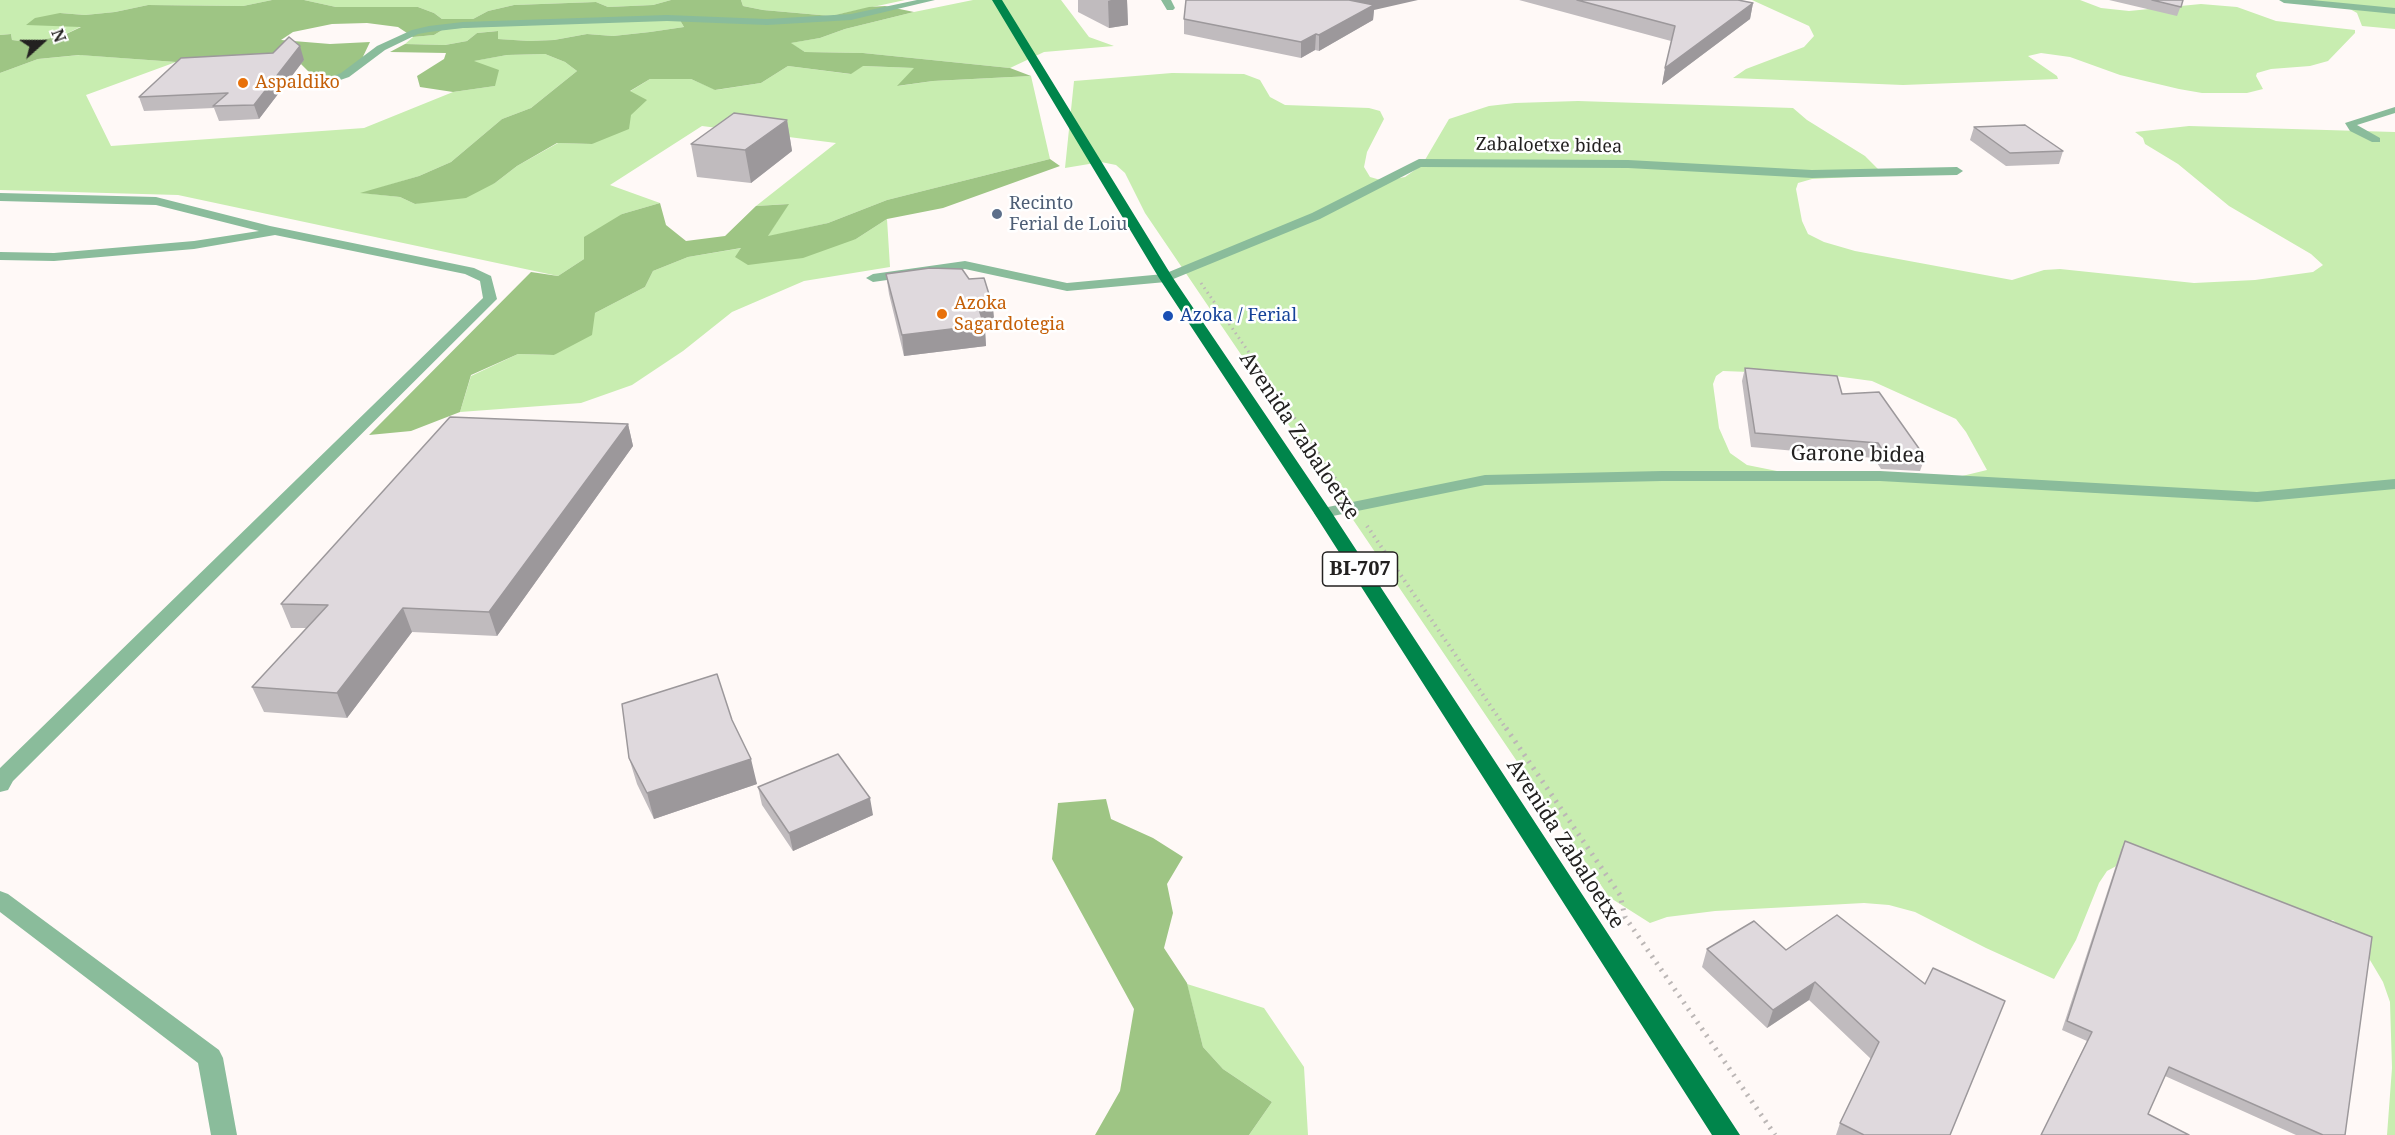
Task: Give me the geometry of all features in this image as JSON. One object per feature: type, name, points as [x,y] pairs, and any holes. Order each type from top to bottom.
[{"type":"main road","name":"Avenida Zabaloetxe","points":[[997,0],[1166,278],[1323,513],[1727,1135]]},
{"type":"street","points":[[323,83],[345,75],[381,48],[415,32],[463,25],[667,18],[767,22],[851,17],[930,0]]},
{"type":"street","points":[[2284,0],[2395,11]]},
{"type":"street","points":[[2343,6],[2359,0]]},
{"type":"street","points":[[2376,140],[2354,129],[2350,123],[2395,110]]},
{"type":"street","name":"Zabaloetxe bidea","points":[[873,278],[965,266],[1067,287],[1166,278],[1316,216],[1419,163],[1639,165],[1812,174],[1958,171]]},
{"type":"street","points":[[0,197],[156,201],[278,232],[469,271],[486,279],[490,299],[4,777],[0,784]]},
{"type":"street","points":[[0,256],[54,257],[159,248],[278,232]]},
{"type":"street","name":"Garone bidea","points":[[1323,513],[1485,480],[1662,476],[1880,476],[2257,498],[2395,484]]},
{"type":"street","points":[[0,900],[210,1058],[224,1135]]},
{"type":"path","points":[[1190,268],[1620,895],[1626,917],[1775,1135]]},
{"type":"green space","points":[[0,0],[272,0],[243,6],[148,5],[85,15],[60,13],[82,26],[62,36],[29,42],[12,40],[11,34],[0,35]]},
{"type":"green space","points":[[272,0],[304,0],[336,7],[418,7],[442,19],[473,19],[488,11],[514,5],[596,2],[608,7],[653,5],[671,0],[741,0],[743,6],[763,10],[831,16],[869,7],[885,6],[914,12],[845,29],[820,38],[791,43],[805,52],[863,53],[1010,68],[1031,76],[933,81],[897,86],[914,68],[863,66],[851,74],[788,66],[761,83],[715,90],[691,79],[650,79],[630,91],[647,100],[631,115],[629,129],[592,144],[557,143],[517,166],[495,183],[466,198],[415,204],[400,197],[360,193],[419,176],[451,162],[502,119],[531,108],[577,71],[565,62],[545,54],[507,55],[474,61],[499,70],[495,86],[453,92],[420,87],[417,76],[444,59],[446,53],[390,52],[405,44],[445,45],[467,41],[477,33],[498,31],[498,39],[529,41],[554,40],[587,34],[613,36],[684,27],[678,17],[444,29],[434,35],[413,37],[398,27],[367,23],[332,24],[293,32],[281,40],[330,44],[370,42],[358,67],[331,82],[300,84],[310,73],[299,62],[232,58],[176,62],[79,55],[38,59],[0,73],[0,35],[11,34],[12,40],[29,42],[62,36],[81,27],[26,25],[35,18],[60,13],[85,15],[115,12],[148,5],[243,6]]},
{"type":"green space","points":[[304,0],[671,0],[653,5],[608,7],[596,2],[514,5],[488,11],[473,19],[442,19],[418,7],[336,7]]},
{"type":"green space","points":[[741,0],[905,0],[831,16],[763,10],[743,6]]},
{"type":"green space","points":[[973,0],[1061,0],[1089,37],[1114,46],[1044,52],[1010,68],[863,53],[805,52],[790,43],[820,38],[845,29]]},
{"type":"green space","points":[[1752,0],[2080,0],[2101,8],[2129,11],[2201,4],[2237,7],[2276,21],[2355,30],[2355,33],[2328,61],[2310,66],[2271,69],[2257,73],[2256,76],[2263,89],[2247,93],[2202,93],[2179,89],[2120,75],[2070,57],[2041,53],[2028,56],[2058,79],[1903,85],[1733,78],[1746,69],[1804,47],[1814,36],[1809,26]]},
{"type":"green space","points":[[2285,0],[2395,0],[2395,29],[2362,26],[2357,13],[2350,9]]},
{"type":"green space","points":[[678,17],[684,27],[613,36],[587,34],[554,40],[529,41],[497,39],[497,31],[477,33],[467,41],[445,45],[405,44],[413,37],[434,35],[444,29]]},
{"type":"green space","points":[[545,54],[565,62],[577,71],[531,108],[502,119],[451,162],[419,176],[363,193],[400,197],[415,204],[495,183],[517,166],[558,143],[592,144],[629,92],[650,79],[691,79],[716,90],[761,83],[788,66],[850,74],[862,66],[915,68],[898,86],[933,81],[1031,76],[1050,159],[887,200],[828,223],[767,237],[788,204],[756,206],[836,143],[702,126],[610,185],[660,203],[622,214],[584,259],[558,276],[178,195],[0,190],[0,73],[38,59],[80,55],[176,62],[86,95],[111,146],[364,128],[453,92],[495,86],[473,61],[507,55]]},
{"type":"green space","points":[[1172,73],[1244,74],[1260,80],[1270,97],[1285,105],[1369,108],[1380,111],[1384,119],[1367,152],[1364,167],[1370,177],[1384,181],[1405,177],[1422,165],[1449,119],[1489,106],[1578,101],[1793,108],[1807,120],[1865,156],[1878,169],[1851,177],[1812,179],[1798,183],[1796,189],[1802,221],[1808,234],[1824,242],[1855,251],[2012,280],[2044,270],[2060,269],[2194,283],[2255,280],[2313,272],[2323,265],[2311,254],[2229,206],[2178,164],[2145,144],[2143,138],[2135,132],[2189,126],[2395,132],[2395,1135],[2387,1135],[2392,1068],[2390,1002],[2383,982],[2367,955],[2333,920],[2314,921],[2122,863],[2107,871],[2099,883],[2076,940],[2054,979],[1915,912],[1889,905],[1864,903],[1715,911],[1667,917],[1650,923],[1609,897],[1145,213],[1125,173],[1116,165],[1101,162],[1065,168],[1074,81]],"holes":[[[1723,371],[1828,375],[1872,381],[1956,419],[1987,470],[1958,477],[1777,471],[1747,465],[1730,453],[1719,428],[1713,384],[1716,376]]]},
{"type":"green space","points":[[1050,159],[1060,166],[943,208],[887,219],[856,239],[803,258],[748,265],[735,257],[741,248],[688,257],[653,271],[645,287],[595,313],[592,335],[554,355],[518,354],[471,375],[460,412],[411,431],[369,435],[531,272],[558,276],[584,259],[584,237],[622,214],[660,203],[666,225],[686,241],[725,236],[756,206],[789,204],[768,236],[828,223],[887,200]]},
{"type":"green space","points":[[887,219],[890,267],[804,281],[732,312],[683,351],[632,385],[581,403],[460,412],[471,376],[518,354],[554,355],[595,313],[645,287],[653,271],[688,257],[742,248],[856,239]]},
{"type":"green space","points":[[1106,799],[1111,819],[1153,838],[1183,857],[1167,884],[1173,913],[1164,948],[1187,983],[1203,1047],[1223,1069],[1272,1102],[1249,1135],[1095,1135],[1120,1091],[1134,1009],[1052,859],[1058,803]]},
{"type":"green space","points":[[1187,984],[1264,1008],[1304,1067],[1308,1135],[1249,1135],[1272,1102],[1223,1069],[1203,1047]]},
{"type":"building","points":[[1186,0],[1349,0],[1374,5],[1319,35],[1316,34],[1301,42],[1184,19]]},
{"type":"building","points":[[1577,0],[1738,0],[1753,3],[1665,68],[1675,26]]},
{"type":"building","points":[[2152,0],[2183,0],[2181,7]]},
{"type":"building","points":[[289,37],[300,46],[254,105],[213,106],[228,93],[139,97],[181,58],[273,53]]},
{"type":"building","points":[[734,113],[787,120],[745,150],[691,144]]},
{"type":"building","points":[[2025,125],[2063,151],[2010,153],[1974,127]]},
{"type":"building","name":"Azoka Sagardotegia","points":[[930,268],[962,269],[969,279],[984,278],[993,307],[979,309],[984,325],[902,335],[886,274]]},
{"type":"building","points":[[1745,368],[1837,376],[1842,394],[1879,392],[1925,457],[1885,454],[1878,443],[1755,433]]},
{"type":"building","points":[[450,417],[628,424],[489,612],[403,608],[337,693],[252,687],[328,605],[281,604]]},
{"type":"building","points":[[717,674],[732,720],[751,759],[647,793],[629,758],[622,704]]},
{"type":"building","points":[[838,754],[870,798],[789,833],[758,787]]},
{"type":"building","points":[[2125,841],[2372,937],[2345,1135],[2323,1135],[2169,1067],[2148,1114],[2189,1135],[2041,1135],[2092,1032],[2067,1021]]},
{"type":"building","points":[[1837,915],[1925,984],[1933,968],[2005,1001],[1950,1135],[1864,1135],[1840,1123],[1879,1042],[1815,982],[1773,1010],[1707,949],[1754,921],[1786,950]]},
{"type":"place","name":"Aspaldiko","points":[[243,83]]},
{"type":"place","name":"Recinto Ferial de Loiu","points":[[997,214]]},
{"type":"place","name":"Azoka Sagardotegia","points":[[942,314]]},
{"type":"place","name":"Azoka / Ferial","points":[[1168,316]]}]
